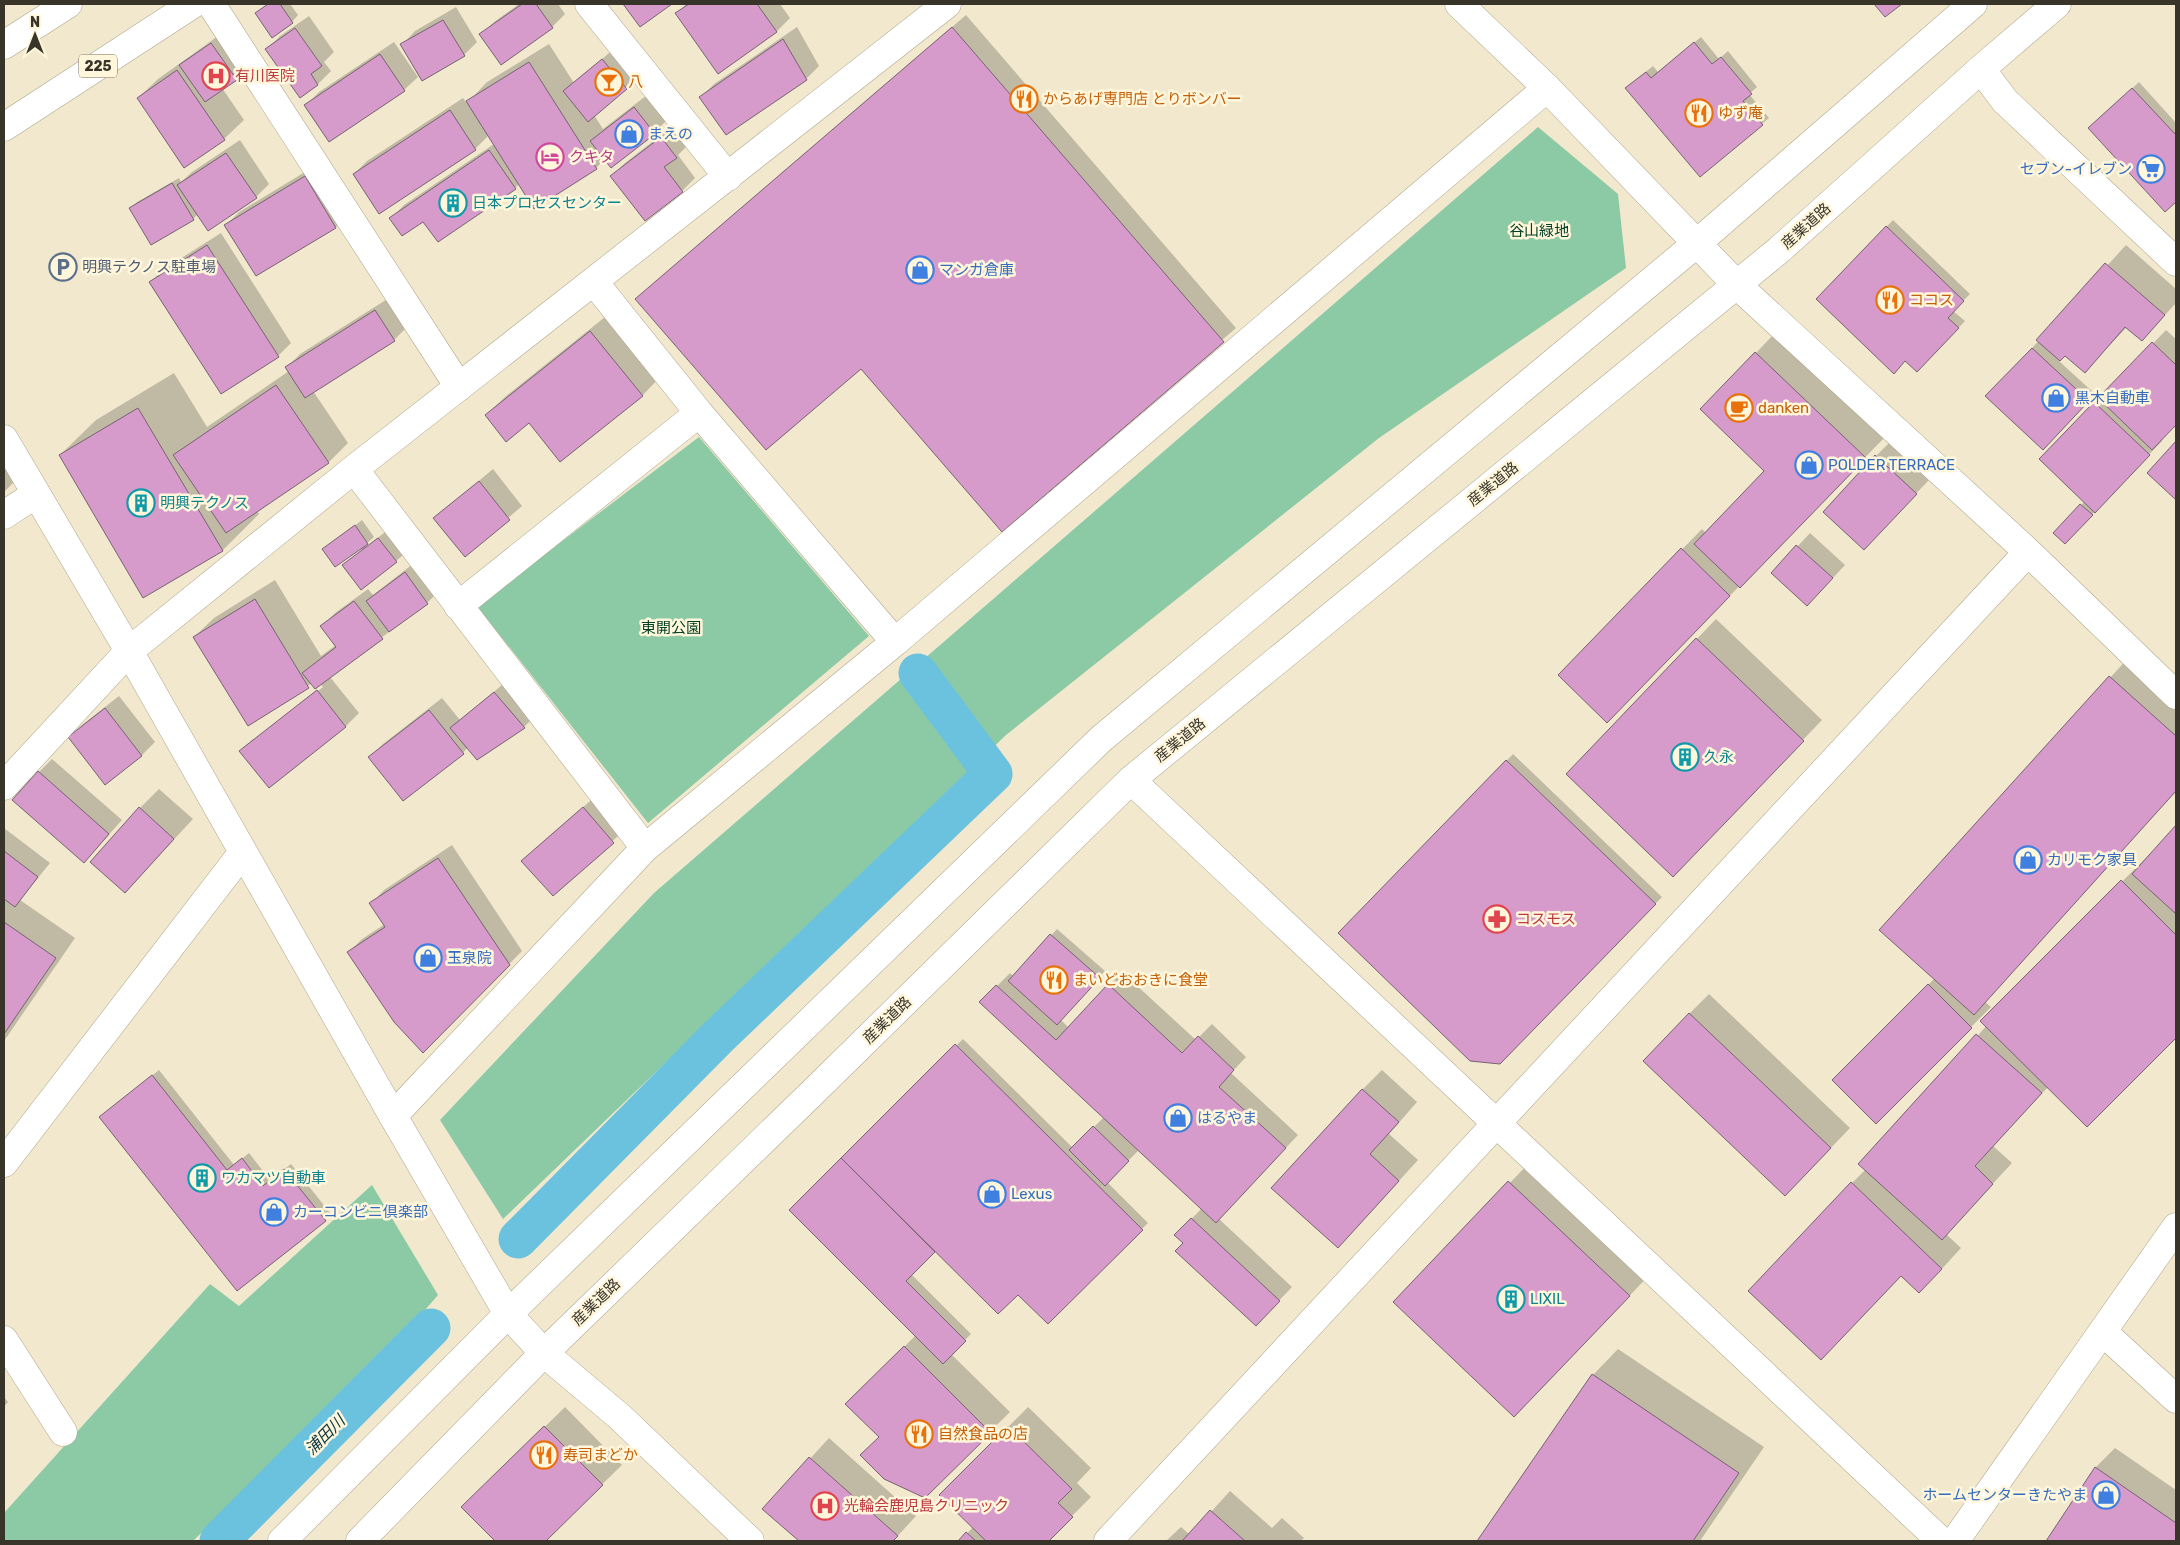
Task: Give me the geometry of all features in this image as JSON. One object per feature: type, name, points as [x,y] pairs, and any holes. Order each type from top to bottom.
[{"type":"main road","points":[[4,45],[68,4]]},
{"type":"main road","name":"225","points":[[4,127],[193,4]]},
{"type":"main road","points":[[211,4],[459,387]]},
{"type":"main road","points":[[589,4],[728,177]]},
{"type":"main road","points":[[4,786],[128,651],[354,469],[947,4]]},
{"type":"main road","points":[[1459,4],[1547,88],[1737,285],[2028,552],[2176,695]]},
{"type":"main road","points":[[282,1541],[508,1314],[1101,739],[1696,244],[1973,4]]},
{"type":"main road","name":"産業道路","points":[[360,1541],[544,1353],[1131,780],[1779,250],[1981,69],[2057,4]]},
{"type":"main road","points":[[1981,69],[2004,101],[2176,262]]},
{"type":"main road","points":[[392,1116],[645,848],[895,642],[1547,88]]},
{"type":"main road","points":[[594,282],[699,413],[895,642]]},
{"type":"main road","points":[[458,606],[699,413]]},
{"type":"main road","points":[[4,439],[128,651],[392,1116],[508,1314],[544,1353],[620,1417],[750,1541]]},
{"type":"main road","points":[[354,469],[645,848]]},
{"type":"main road","points":[[4,516],[36,494]]},
{"type":"main road","points":[[1108,1541],[2028,552]]},
{"type":"main road","points":[[1131,780],[1941,1541]]},
{"type":"main road","points":[[4,1163],[243,852]]},
{"type":"main road","points":[[1955,1541],[2176,1228]]},
{"type":"main road","points":[[2103,1332],[2176,1399]]},
{"type":"main road","points":[[4,1340],[63,1432]]},
{"type":"green space","name":"谷山緑地","points":[[1538,127],[1618,194],[1626,268],[1379,438],[1006,735],[503,1219],[440,1120],[654,893]]},
{"type":"green space","name":"東開公園","points":[[699,437],[869,636],[648,823],[477,606]]},
{"type":"green space","points":[[372,1185],[438,1295],[406,1332],[193,1541],[4,1541],[4,1513],[210,1284],[239,1306]]},
{"type":"building","points":[[268,4],[280,4],[293,23],[272,38],[255,13]]},
{"type":"building","points":[[522,4],[536,4],[553,28],[501,65],[479,34]]},
{"type":"building","points":[[623,4],[672,4],[640,27]]},
{"type":"building","points":[[689,4],[757,4],[777,32],[718,74],[675,13]]},
{"type":"building","points":[[1874,4],[1902,4],[1885,17]]},
{"type":"building","points":[[443,20],[465,56],[422,81],[400,44]]},
{"type":"building","points":[[952,27],[1224,342],[1002,532],[861,369],[766,450],[635,299]]},
{"type":"building","points":[[295,28],[322,66],[311,74],[318,85],[300,98],[265,49]]},
{"type":"building","points":[[783,39],[807,80],[726,135],[699,97]]},
{"type":"building","name":"ゆず庵","points":[[1694,42],[1712,64],[1721,57],[1752,94],[1743,101],[1763,125],[1700,177],[1625,88],[1646,72],[1651,78]]},
{"type":"building","points":[[211,43],[237,80],[205,102],[179,65]]},
{"type":"building","points":[[380,54],[405,91],[329,142],[304,105]]},
{"type":"building","points":[[602,59],[627,89],[588,122],[563,91]]},
{"type":"building","points":[[529,62],[597,169],[534,209],[466,101]]},
{"type":"building","points":[[177,70],[225,140],[184,168],[137,98]]},
{"type":"building","name":"セブン-イレブン","points":[[2132,88],[2176,135],[2176,202],[2165,212],[2088,128]]},
{"type":"building","points":[[634,107],[655,134],[611,168],[590,141]]},
{"type":"building","points":[[450,110],[476,150],[379,214],[353,174]]},
{"type":"building","points":[[661,137],[677,158],[664,167],[683,192],[645,221],[610,176]]},
{"type":"building","name":"日本プロセスセンター","points":[[489,150],[516,189],[438,242],[423,222],[402,236],[389,218]]},
{"type":"building","points":[[226,153],[257,198],[208,231],[177,185]]},
{"type":"building","points":[[305,176],[336,228],[256,276],[224,225]]},
{"type":"building","points":[[172,183],[194,220],[151,245],[129,208]]},
{"type":"building","name":"ココス","points":[[1886,226],[1964,301],[1948,318],[1959,328],[1917,372],[1905,361],[1894,374],[1816,299]]},
{"type":"building","points":[[207,245],[279,357],[221,394],[149,282]]},
{"type":"building","points":[[2105,263],[2165,315],[2142,341],[2125,327],[2085,373],[2065,356],[2060,361],[2036,340]]},
{"type":"building","points":[[375,310],[395,341],[305,398],[285,367]]},
{"type":"building","points":[[590,331],[643,396],[560,462],[529,423],[506,442],[485,415]]},
{"type":"building","points":[[2152,342],[2176,365],[2176,425],[2152,450],[2098,398]]},
{"type":"building","points":[[2032,348],[2089,401],[2043,450],[1985,396]]},
{"type":"building","name":"POLDER TERRACE","points":[[1755,352],[1866,458],[1740,588],[1694,544],[1764,471],[1700,409]]},
{"type":"building","points":[[276,385],[329,463],[226,533],[173,455]]},
{"type":"building","points":[[2094,402],[2150,455],[2095,513],[2039,459]]},
{"type":"building","name":"明興テクノス","points":[[138,408],[223,551],[143,598],[59,455]]},
{"type":"building","points":[[2176,441],[2176,500],[2147,473]]},
{"type":"building","points":[[1875,455],[1917,494],[1864,550],[1823,512]]},
{"type":"building","points":[[479,481],[510,520],[465,557],[433,518]]},
{"type":"building","points":[[2080,504],[2093,515],[2065,544],[2053,533]]},
{"type":"building","points":[[355,525],[368,544],[335,567],[322,549]]},
{"type":"building","points":[[378,538],[397,562],[361,590],[342,565]]},
{"type":"building","points":[[1796,545],[1833,578],[1807,606],[1771,573]]},
{"type":"building","points":[[1681,548],[1730,596],[1607,723],[1558,675]]},
{"type":"building","points":[[405,572],[428,604],[389,632],[366,601]]},
{"type":"building","points":[[255,599],[309,688],[248,726],[193,637]]},
{"type":"building","points":[[354,601],[383,639],[315,689],[302,673],[336,647],[320,626]]},
{"type":"building","name":"久永","points":[[1696,638],[1804,741],[1673,877],[1566,774]]},
{"type":"building","name":"カリモク家具","points":[[2109,676],[2176,736],[2176,791],[1974,1015],[1879,930]]},
{"type":"building","points":[[317,690],[346,727],[269,788],[239,751]]},
{"type":"building","points":[[494,692],[525,728],[477,760],[450,728]]},
{"type":"building","points":[[105,708],[142,756],[105,785],[68,737]]},
{"type":"building","points":[[429,710],[464,754],[403,801],[368,757]]},
{"type":"building","name":"コスモス","points":[[1506,760],[1656,904],[1500,1064],[1470,1061],[1338,933]]},
{"type":"building","points":[[38,771],[109,834],[84,863],[12,800]]},
{"type":"building","points":[[139,807],[174,839],[125,893],[90,862]]},
{"type":"building","points":[[583,807],[614,843],[553,896],[521,861]]},
{"type":"building","points":[[2176,825],[2176,914],[2132,874]]},
{"type":"building","points":[[4,851],[38,877],[15,907],[4,899]]},
{"type":"building","name":"玉泉院","points":[[438,858],[510,965],[423,1053],[394,1022],[347,952],[385,927],[369,903]]},
{"type":"building","points":[[2121,880],[2176,935],[2176,1038],[2087,1127],[1980,1021]]},
{"type":"building","points":[[4,922],[56,958],[4,1034]]},
{"type":"building","name":"まいどおおきに食堂","points":[[1050,934],[1100,978],[1057,1025],[1008,981]]},
{"type":"building","name":"はるやま","points":[[1108,984],[1182,1053],[1198,1036],[1234,1070],[1219,1087],[1286,1148],[1216,1223],[979,1002],[996,985],[1056,1040]]},
{"type":"building","points":[[1928,984],[1972,1028],[1876,1124],[1832,1080]]},
{"type":"building","points":[[1689,1013],[1831,1148],[1785,1196],[1643,1061]]},
{"type":"building","points":[[1976,1034],[2042,1093],[1975,1166],[1993,1184],[1942,1240],[1858,1164]]},
{"type":"building","name":"Lexus","points":[[955,1044],[1143,1230],[1048,1324],[1018,1295],[998,1314],[841,1158]]},
{"type":"building","name":"ワカマツ自動車","points":[[152,1075],[227,1170],[242,1158],[263,1186],[284,1169],[326,1221],[237,1291],[99,1117]]},
{"type":"building","points":[[1362,1089],[1399,1122],[1370,1154],[1399,1181],[1338,1248],[1271,1188]]},
{"type":"building","points":[[1093,1126],[1129,1161],[1105,1186],[1069,1150]]},
{"type":"building","points":[[841,1158],[935,1252],[906,1281],[966,1341],[943,1364],[789,1210]]},
{"type":"building","name":"LIXIL","points":[[1508,1181],[1630,1296],[1514,1417],[1393,1302]]},
{"type":"building","points":[[1851,1182],[1942,1269],[1919,1293],[1901,1276],[1821,1360],[1748,1291]]},
{"type":"building","points":[[1191,1218],[1280,1301],[1256,1326],[1175,1251],[1183,1243],[1174,1235]]},
{"type":"building","points":[[904,1346],[991,1433],[925,1498],[884,1479],[860,1455],[879,1437],[845,1404]]},
{"type":"building","points":[[1592,1374],[1739,1473],[1693,1541],[1477,1541]]},
{"type":"building","name":"寿司まどか","points":[[544,1426],[603,1485],[546,1541],[495,1541],[461,1507]]},
{"type":"building","points":[[1008,1426],[1072,1489],[1058,1503],[1073,1517],[1049,1541],[986,1541],[939,1495]]},
{"type":"building","points":[[809,1457],[898,1536],[893,1541],[799,1541],[762,1509]]},
{"type":"building","name":"ホームセンターきたやま","points":[[2095,1467],[2176,1523],[2176,1541],[2046,1541]]},
{"type":"building","points":[[1210,1510],[1245,1541],[1182,1541]]},
{"type":"building","points":[[966,1532],[976,1541],[958,1541]]},
{"type":"waterway","points":[[518,1239],[717,1038],[993,774],[918,673]]},
{"type":"waterway","name":"浦田川","points":[[219,1541],[431,1328]]},
{"type":"place","name":"有川医院","points":[[216,76]]},
{"type":"place","name":"八","points":[[609,82]]},
{"type":"place","name":"からあげ専門店 とりボンバー","points":[[1024,99]]},
{"type":"place","name":"ゆず庵","points":[[1699,113]]},
{"type":"place","name":"まえの","points":[[629,134]]},
{"type":"place","name":"クキタ","points":[[550,157]]},
{"type":"place","name":"セブン-イレブン","points":[[2151,169]]},
{"type":"place","name":"日本プロセスセンター","points":[[453,203]]},
{"type":"place","name":"明興テクノス駐車場","points":[[63,267]]},
{"type":"place","name":"マンガ倉庫","points":[[920,270]]},
{"type":"place","name":"ココス","points":[[1890,300]]},
{"type":"place","name":"黒木自動車","points":[[2056,398]]},
{"type":"place","name":"danken","points":[[1739,408]]},
{"type":"place","name":"POLDER TERRACE","points":[[1809,465]]},
{"type":"place","name":"明興テクノス","points":[[141,503]]},
{"type":"place","name":"久永","points":[[1685,757]]},
{"type":"place","name":"カリモク家具","points":[[2028,860]]},
{"type":"place","name":"コスモス","points":[[1497,919]]},
{"type":"place","name":"玉泉院","points":[[428,958]]},
{"type":"place","name":"まいどおおきに食堂","points":[[1054,980]]},
{"type":"place","name":"はるやま","points":[[1178,1118]]},
{"type":"place","name":"ワカマツ自動車","points":[[202,1178]]},
{"type":"place","name":"Lexus","points":[[992,1194]]},
{"type":"place","name":"カーコンビニ倶楽部","points":[[274,1212]]},
{"type":"place","name":"LIXIL","points":[[1511,1299]]},
{"type":"place","name":"自然食品の店","points":[[919,1434]]},
{"type":"place","name":"寿司まどか","points":[[544,1455]]},
{"type":"place","name":"ホームセンターきたやま","points":[[2106,1495]]},
{"type":"place","name":"光輪会鹿児島クリニック","points":[[825,1506]]}]
